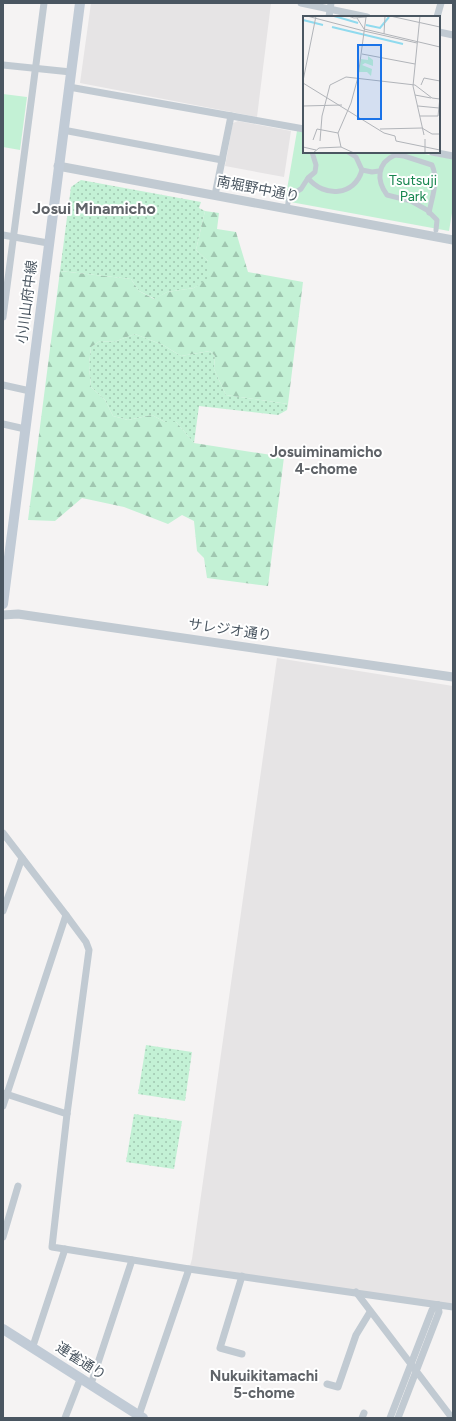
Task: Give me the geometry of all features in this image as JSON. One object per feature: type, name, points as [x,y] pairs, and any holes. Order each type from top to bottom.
[{"type":"main road","name":"小川山府中線","points":[[3,604],[48,243],[80,3]]},
{"type":"main road","name":"連雀通り","points":[[3,1329],[33,1346],[141,1416]]},
{"type":"street","points":[[3,317],[44,3]]},
{"type":"street","points":[[301,3],[362,16]]},
{"type":"street","points":[[437,16],[441,3]]},
{"type":"street","points":[[440,32],[453,35]]},
{"type":"street","points":[[3,65],[71,72]]},
{"type":"street","points":[[69,87],[303,129]]},
{"type":"street","points":[[215,195],[231,116]]},
{"type":"street","points":[[63,130],[222,160]]},
{"type":"street","points":[[287,209],[289,196],[301,189],[308,178],[315,172],[316,169],[312,153]]},
{"type":"street","points":[[308,178],[322,190],[341,191],[358,180],[362,170],[356,157],[350,153]]},
{"type":"street","points":[[437,153],[453,156]]},
{"type":"street","points":[[429,212],[436,182],[436,173],[432,165],[428,162],[395,154],[385,161],[380,171],[381,186],[387,195],[392,198],[404,198],[429,212],[437,220],[436,230]]},
{"type":"street","name":"南堀野中通り","points":[[58,166],[453,240]]},
{"type":"street","points":[[362,170],[372,172],[380,171]]},
{"type":"street","points":[[3,235],[48,243]]},
{"type":"street","points":[[3,385],[30,391]]},
{"type":"street","points":[[3,424],[25,429]]},
{"type":"street","name":"サレジオ通り","points":[[3,615],[18,614],[453,677]]},
{"type":"street","points":[[3,833],[86,942],[89,950],[67,1114],[52,1247],[188,1269],[453,1307]]},
{"type":"street","points":[[3,911],[6,889],[22,858]]},
{"type":"street","points":[[3,1106],[5,1094],[66,915]]},
{"type":"street","points":[[5,1094],[67,1114]]},
{"type":"street","points":[[3,1237],[18,1186]]},
{"type":"street","points":[[33,1346],[65,1249]]},
{"type":"street","points":[[91,1384],[132,1260]]},
{"type":"street","points":[[141,1416],[188,1269]]},
{"type":"street","points":[[242,1276],[220,1348],[242,1354]]},
{"type":"street","points":[[356,1292],[416,1373],[452,1418]]},
{"type":"street","points":[[390,1418],[432,1310],[438,1305]]},
{"type":"street","points":[[398,1418],[439,1312],[438,1305]]},
{"type":"street","points":[[327,1384],[338,1388],[356,1335],[370,1312]]},
{"type":"street","points":[[65,1418],[81,1377]]},
{"type":"shaded area","points":[[91,3],[271,3],[257,117],[80,83]]},
{"type":"shaded area","points":[[238,121],[291,131],[284,177],[225,166],[233,123]]},
{"type":"shaded area","points":[[277,658],[453,686],[453,1307],[189,1269],[192,1259]]},
{"type":"green space","points":[[3,94],[27,97],[20,150],[3,147]]},
{"type":"green space","name":"Tsutsuji Park","points":[[297,131],[303,132],[303,153],[419,153],[453,159],[453,207],[449,231],[285,201]]},
{"type":"green space","points":[[81,180],[201,202],[199,208],[205,211],[196,250],[208,261],[208,279],[194,288],[167,292],[155,299],[139,291],[131,279],[60,271],[71,187]]},
{"type":"green space","points":[[205,211],[219,213],[217,229],[236,232],[248,272],[303,282],[288,404],[226,395],[214,369],[215,356],[210,351],[181,356],[163,345],[135,334],[114,342],[100,341],[91,347],[89,365],[91,387],[105,400],[113,416],[128,420],[152,415],[165,422],[176,422],[194,443],[284,457],[268,586],[207,578],[204,558],[197,551],[194,521],[182,515],[168,524],[124,507],[82,498],[55,521],[28,520],[60,271],[131,279],[139,291],[154,299],[167,292],[194,288],[208,278],[208,261],[196,250]]},
{"type":"green space","points":[[135,334],[163,345],[181,356],[210,351],[215,356],[214,369],[226,395],[288,404],[287,410],[278,415],[199,406],[194,443],[176,422],[165,422],[152,415],[128,420],[113,416],[105,400],[91,387],[89,365],[91,347],[100,341],[114,342]]},
{"type":"green space","points":[[146,1045],[192,1052],[185,1101],[138,1094]]},
{"type":"green space","points":[[134,1114],[182,1121],[174,1169],[126,1162]]},
{"type":"district","name":"Josui Minamicho","points":[[94,208]]},
{"type":"district","name":"Josuiminamicho 4-chome","points":[[326,460]]},
{"type":"district","name":"Nukuikitamachi 5-chome","points":[[264,1384]]}]
